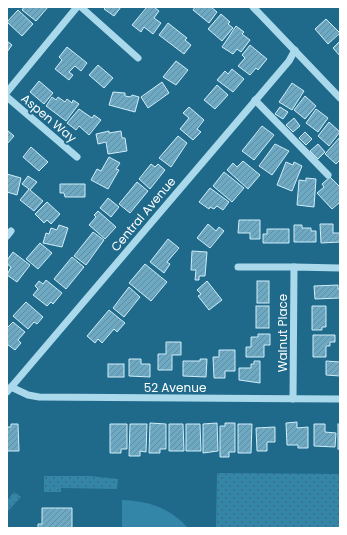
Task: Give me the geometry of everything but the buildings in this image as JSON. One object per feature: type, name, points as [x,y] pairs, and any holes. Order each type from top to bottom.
[{"type":"street","points":[[7,92],[77,7]]},
{"type":"street","points":[[81,7],[138,58]]},
{"type":"street","points":[[253,7],[340,98]]},
{"type":"street","name":"Central Avenue","points":[[9,390],[289,61],[295,50]]},
{"type":"street","name":"Aspen Way","points":[[7,97],[77,157]]},
{"type":"street","points":[[255,100],[328,175]]},
{"type":"street","points":[[238,267],[340,268]]},
{"type":"street","name":"Walnut Place","points":[[292,399],[294,267]]},
{"type":"street","name":"52 Avenue","points":[[9,390],[39,397],[340,399]]},
{"type":"shaded area","points":[[217,473],[340,474],[340,528],[216,528]]},
{"type":"shaded area","points":[[44,476],[90,476],[118,479],[117,489],[61,488],[61,492],[44,492]]},
{"type":"shaded area","points":[[14,492],[21,497],[7,512],[7,500]]},
{"type":"shaded area","points":[[122,500],[141,502],[158,507],[174,515],[188,528],[122,528]]}]
